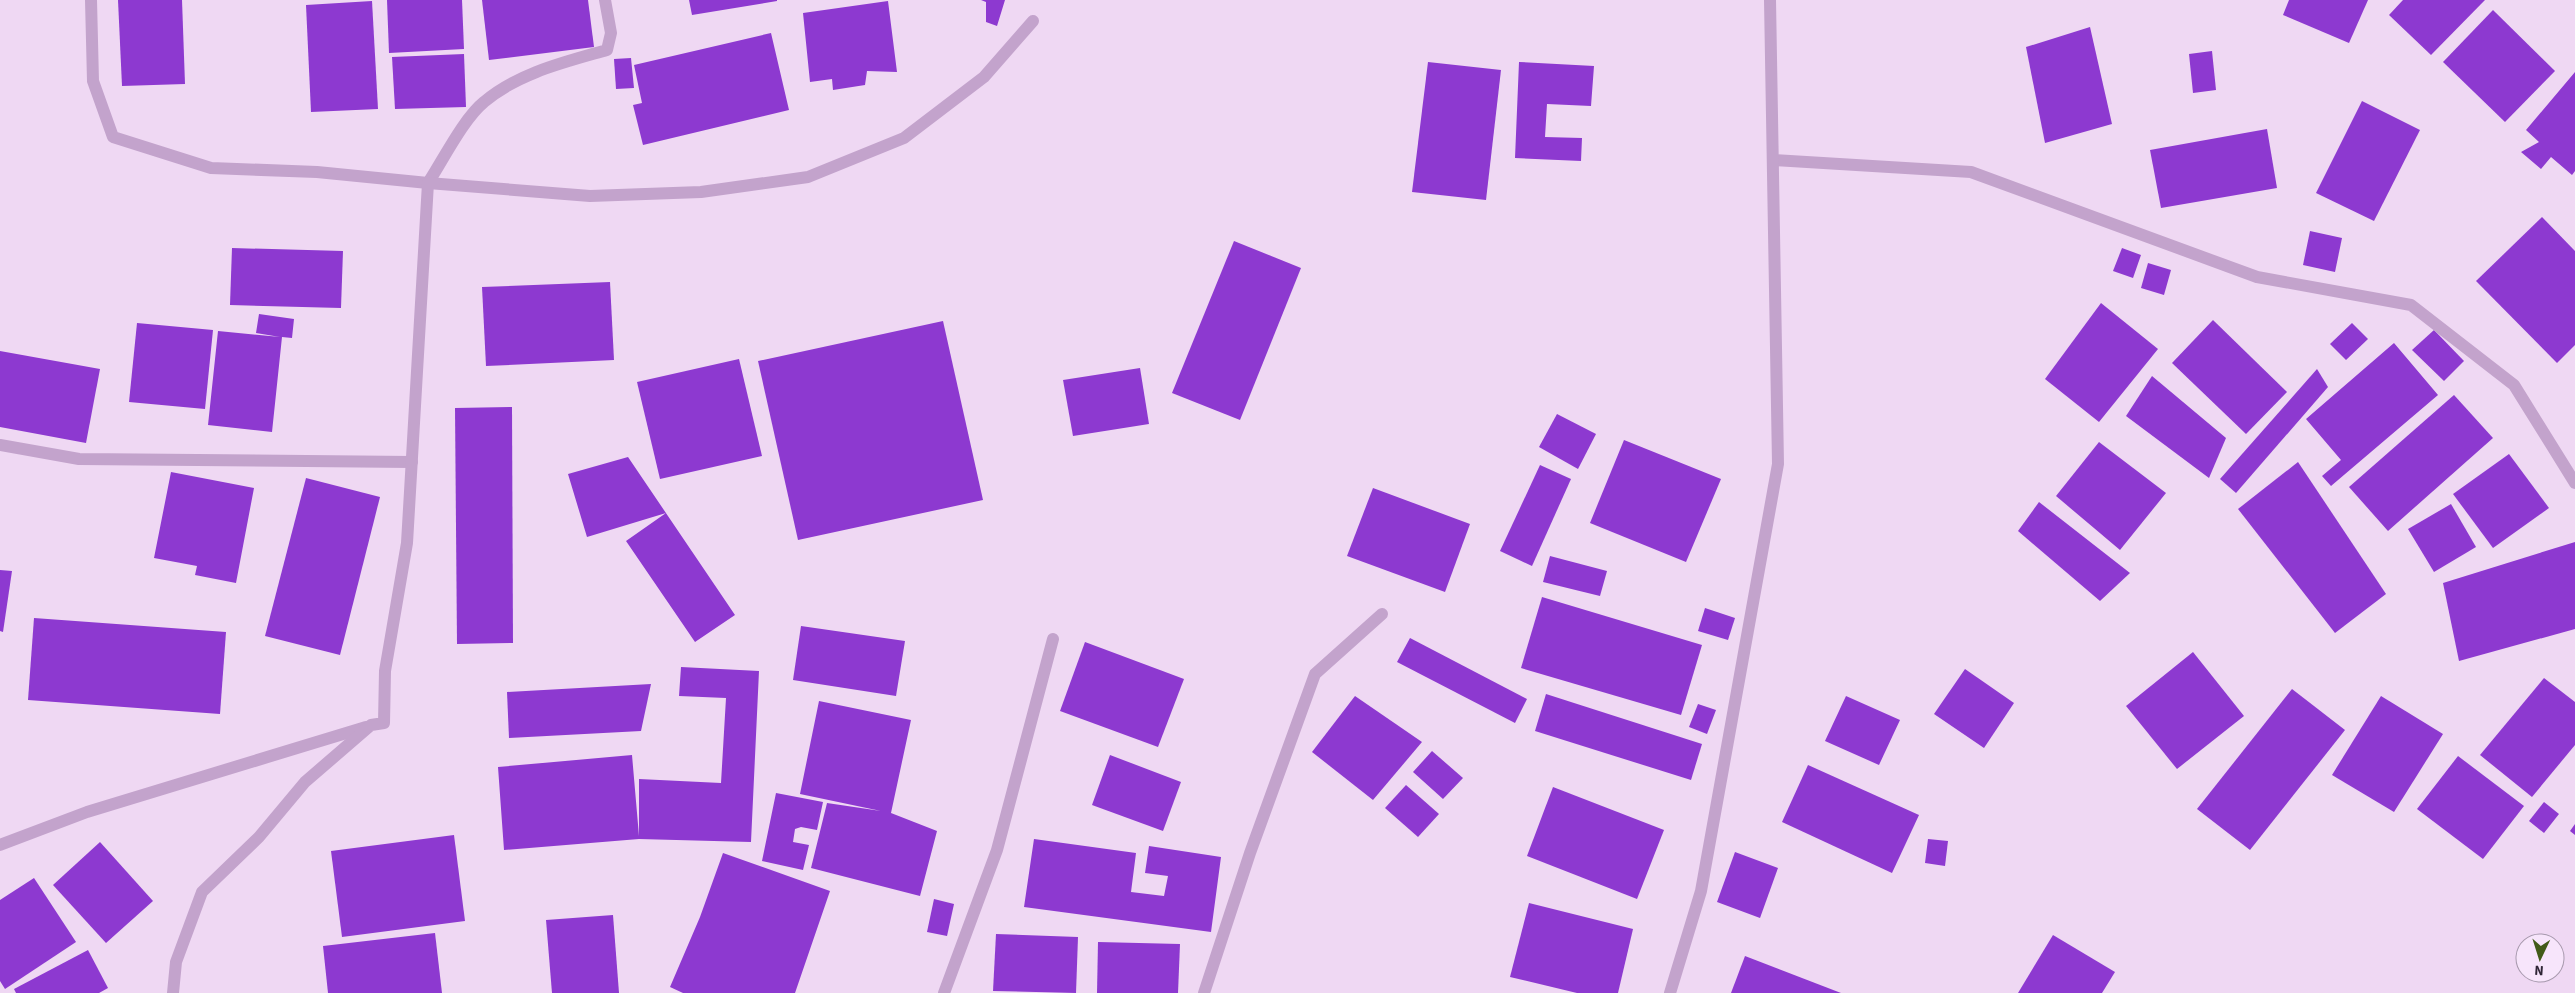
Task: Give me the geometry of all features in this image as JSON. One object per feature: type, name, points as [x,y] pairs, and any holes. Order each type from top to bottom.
[{"type":"street","points":[[91,0],[93,82],[113,137],[211,168],[318,172],[590,196],[701,192],[808,177],[904,138],[984,77],[1032,21]]},
{"type":"street","points":[[0,845],[87,812],[371,725],[384,723],[385,671],[407,543],[428,183],[461,132],[484,102],[524,78],[607,50],[611,33],[605,0]]},
{"type":"street","points":[[1670,993],[1701,891],[1778,464],[1770,0]]},
{"type":"street","points":[[1773,160],[1971,172],[2257,277],[2412,305],[2514,384],[2575,483]]},
{"type":"street","points":[[0,445],[79,459],[412,462]]},
{"type":"street","points":[[1204,993],[1250,852],[1315,674],[1382,614]]},
{"type":"street","points":[[944,993],[997,850],[1053,639]]},
{"type":"street","points":[[174,993],[176,962],[202,892],[259,837],[305,782],[371,725]]},
{"type":"building","points":[[118,0],[182,0],[185,84],[122,86]]},
{"type":"building","points":[[387,0],[462,0],[464,49],[389,53]]},
{"type":"building","points":[[482,0],[588,0],[594,47],[489,60]]},
{"type":"building","points":[[689,0],[777,0],[777,1],[692,15]]},
{"type":"building","points":[[981,0],[1005,0],[997,26],[986,22],[986,2]]},
{"type":"building","points":[[2289,0],[2368,0],[2349,43],[2283,15]]},
{"type":"building","points":[[2403,0],[2485,0],[2431,55],[2389,15]]},
{"type":"building","points":[[372,1],[378,109],[311,112],[306,5]]},
{"type":"building","points":[[888,1],[897,72],[867,71],[865,85],[833,90],[832,79],[810,82],[803,13]]},
{"type":"building","points":[[2493,10],[2555,71],[2505,122],[2443,62]]},
{"type":"building","points":[[2090,27],[2112,124],[2045,143],[2026,47]]},
{"type":"building","points":[[771,33],[789,110],[643,145],[633,105],[642,103],[634,65]]},
{"type":"building","points":[[2212,51],[2216,90],[2193,93],[2189,54]]},
{"type":"building","points":[[464,54],[466,107],[395,109],[392,57]]},
{"type":"building","points":[[631,58],[634,88],[616,89],[614,59]]},
{"type":"building","points":[[1428,62],[1501,70],[1486,200],[1412,192]]},
{"type":"building","points":[[1519,62],[1594,66],[1591,106],[1547,104],[1545,137],[1582,138],[1581,161],[1515,158]]},
{"type":"building","points":[[2575,72],[2575,171],[2572,175],[2551,157],[2541,169],[2521,152],[2539,142],[2526,130]]},
{"type":"building","points":[[2362,101],[2420,130],[2374,221],[2316,193]]},
{"type":"building","points":[[2267,129],[2277,188],[2161,208],[2150,150]]},
{"type":"building","points":[[2542,217],[2575,251],[2575,345],[2557,363],[2476,281]]},
{"type":"building","points":[[2310,231],[2342,238],[2335,272],[2303,265]]},
{"type":"building","points":[[1234,241],[1301,268],[1240,420],[1172,393]]},
{"type":"building","points":[[232,248],[343,251],[341,308],[230,305]]},
{"type":"building","points":[[2122,248],[2141,255],[2133,278],[2113,271]]},
{"type":"building","points":[[2148,263],[2171,270],[2164,295],[2141,288]]},
{"type":"building","points":[[610,282],[614,360],[486,366],[482,287]]},
{"type":"building","points":[[2101,303],[2158,349],[2099,422],[2045,379]]},
{"type":"building","points":[[259,314],[294,319],[292,338],[282,337],[272,432],[208,425],[218,331],[280,337],[256,333]]},
{"type":"building","points":[[2213,320],[2287,392],[2246,434],[2172,363]]},
{"type":"building","points":[[943,321],[983,500],[798,540],[758,361]]},
{"type":"building","points":[[137,323],[213,330],[205,409],[129,402]]},
{"type":"building","points":[[2352,323],[2368,339],[2346,360],[2330,344]]},
{"type":"building","points":[[2434,330],[2464,361],[2444,381],[2412,350]]},
{"type":"building","points":[[2394,343],[2438,395],[2331,486],[2322,476],[2341,460],[2306,419]]},
{"type":"building","points":[[0,351],[100,369],[86,443],[0,427]]},
{"type":"building","points":[[739,359],[762,456],[660,479],[637,382]]},
{"type":"building","points":[[1140,368],[1149,424],[1073,436],[1063,380]]},
{"type":"building","points":[[2317,369],[2328,387],[2236,493],[2220,479]]},
{"type":"building","points":[[2152,376],[2226,438],[2209,478],[2126,416]]},
{"type":"building","points":[[2454,395],[2493,438],[2388,531],[2349,487]]},
{"type":"building","points":[[512,407],[513,643],[457,644],[455,408]]},
{"type":"building","points":[[1557,414],[1596,434],[1578,469],[1539,447]]},
{"type":"building","points":[[1624,440],[1721,479],[1686,562],[1590,523]]},
{"type":"building","points":[[2099,442],[2166,493],[2120,550],[2056,496]]},
{"type":"building","points":[[2509,454],[2549,508],[2493,548],[2453,494]]},
{"type":"building","points":[[628,457],[666,513],[587,537],[568,474]]},
{"type":"building","points":[[2298,462],[2386,594],[2335,633],[2238,509]]},
{"type":"building","points":[[1540,465],[1571,479],[1532,566],[1500,551]]},
{"type":"building","points":[[171,472],[254,488],[236,583],[195,575],[197,566],[154,558]]},
{"type":"building","points":[[306,478],[380,497],[340,655],[265,636]]},
{"type":"building","points":[[1373,488],[1470,524],[1445,592],[1347,556]]},
{"type":"building","points":[[2039,502],[2130,573],[2100,601],[2018,531]]},
{"type":"building","points":[[2451,504],[2476,547],[2434,572],[2408,529]]},
{"type":"building","points":[[666,513],[735,615],[695,642],[626,541]]},
{"type":"building","points":[[2575,542],[2575,629],[2459,661],[2443,583]]},
{"type":"building","points":[[1550,556],[1607,571],[1600,596],[1543,582]]},
{"type":"building","points":[[0,570],[12,571],[3,632],[0,631]]},
{"type":"building","points":[[1542,597],[1702,645],[1681,715],[1521,668]]},
{"type":"building","points":[[1705,608],[1735,618],[1728,640],[1698,631]]},
{"type":"building","points":[[34,618],[226,632],[220,714],[28,700]]},
{"type":"building","points":[[801,626],[905,641],[896,696],[793,680]]},
{"type":"building","points":[[1410,638],[1527,699],[1515,723],[1397,662]]},
{"type":"building","points":[[1085,642],[1184,679],[1158,747],[1060,711]]},
{"type":"building","points":[[2193,652],[2244,716],[2177,769],[2126,706]]},
{"type":"building","points":[[681,667],[759,671],[751,842],[639,839],[504,850],[498,767],[632,755],[639,836],[639,779],[721,783],[726,698],[679,696]]},
{"type":"building","points":[[1965,669],[2014,703],[1984,748],[1934,714]]},
{"type":"building","points":[[2544,678],[2575,702],[2575,745],[2532,797],[2480,755]]},
{"type":"building","points":[[651,684],[641,731],[509,738],[507,692]]},
{"type":"building","points":[[2292,689],[2345,730],[2250,850],[2197,809]]},
{"type":"building","points":[[1546,694],[1702,744],[1691,780],[1535,731]]},
{"type":"building","points":[[1355,696],[1422,742],[1373,800],[1312,752]]},
{"type":"building","points":[[1846,696],[1900,720],[1879,765],[1825,741]]},
{"type":"building","points":[[2381,696],[2443,734],[2394,812],[2332,775]]},
{"type":"building","points":[[819,701],[911,720],[891,813],[937,831],[920,896],[811,868],[827,803],[881,811],[800,794]]},
{"type":"building","points":[[1698,704],[1716,710],[1707,734],[1689,727]]},
{"type":"building","points":[[1432,751],[1463,778],[1443,799],[1413,772]]},
{"type":"building","points":[[1110,755],[1181,782],[1163,831],[1092,805]]},
{"type":"building","points":[[2458,756],[2524,806],[2483,859],[2417,809]]},
{"type":"building","points":[[1808,765],[1919,815],[1892,873],[1782,822]]},
{"type":"building","points":[[1406,785],[1439,814],[1418,837],[1385,808]]},
{"type":"building","points":[[1553,787],[1664,830],[1637,899],[1527,856]]},
{"type":"building","points":[[776,793],[823,802],[817,830],[801,827],[795,829],[793,842],[809,845],[803,870],[762,861]]},
{"type":"building","points":[[2544,802],[2559,814],[2544,833],[2529,821]]},
{"type":"building","points":[[2575,824],[2575,835],[2570,831]]},
{"type":"building","points":[[454,835],[465,921],[342,937],[331,851]]},
{"type":"building","points":[[1034,839],[1136,853],[1131,892],[1164,896],[1168,876],[1145,873],[1149,846],[1221,857],[1211,932],[1024,907]]},
{"type":"building","points":[[1928,839],[1948,841],[1945,866],[1925,863]]},
{"type":"building","points":[[100,842],[153,901],[106,943],[53,885]]},
{"type":"building","points":[[1735,852],[1778,868],[1760,918],[1717,902]]},
{"type":"building","points":[[723,853],[830,891],[795,993],[683,993],[670,987],[700,917]]},
{"type":"building","points":[[34,878],[76,942],[5,989],[0,981],[0,900]]},
{"type":"building","points":[[934,899],[954,904],[947,936],[927,932]]},
{"type":"building","points":[[1529,903],[1633,929],[1618,993],[1577,993],[1510,977]]},
{"type":"building","points":[[613,915],[619,993],[552,993],[546,920]]},
{"type":"building","points":[[435,933],[442,993],[328,993],[323,946]]},
{"type":"building","points":[[996,934],[1078,937],[1076,993],[993,991]]},
{"type":"building","points":[[2053,935],[2115,972],[2102,993],[2018,993]]},
{"type":"building","points":[[1098,942],[1180,944],[1178,993],[1097,993]]},
{"type":"building","points":[[88,950],[108,988],[99,993],[16,993],[14,989]]},
{"type":"building","points":[[1745,956],[1841,993],[1731,993]]}]
